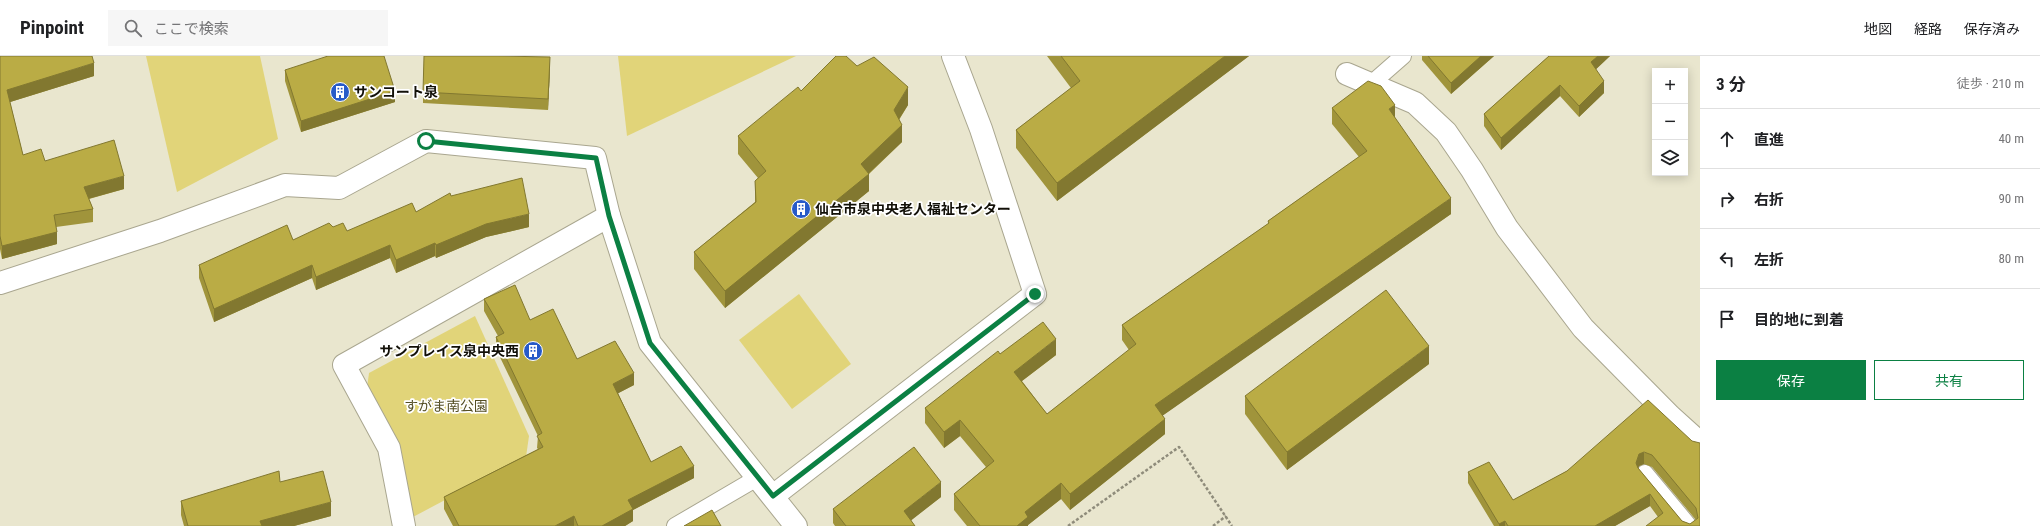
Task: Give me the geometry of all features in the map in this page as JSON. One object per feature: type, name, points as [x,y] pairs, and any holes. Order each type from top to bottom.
[{"type":"street","points":[[773,496],[1035,294],[981,129],[953,56]]},
{"type":"street","points":[[1347,74],[1415,103],[1446,132],[1472,170],[1507,228],[1583,328],[1670,416],[1700,443]]},
{"type":"street","points":[[0,283],[160,231],[284,185],[339,188],[426,141],[596,158],[609,216],[650,343],[796,526]]},
{"type":"street","points":[[404,526],[389,448],[344,365],[609,216]]},
{"type":"lane","points":[[1371,84],[1403,56]]},
{"type":"lane","points":[[1645,473],[1689,526]]},
{"type":"lane","points":[[675,526],[757,478]]},
{"type":"path","points":[[1068,526],[1179,447],[1232,526]]},
{"type":"path","points":[[1213,526],[1226,516]]},
{"type":"green space","points":[[146,56],[260,56],[278,139],[177,192]]},
{"type":"green space","points":[[618,56],[796,56],[627,136]]},
{"type":"green space","points":[[799,294],[851,364],[792,409],[739,340]]},
{"type":"green space","name":"すがま南公園","points":[[475,316],[529,436],[526,457],[413,517],[367,388],[369,373]]},
{"type":"building","points":[[0,56],[92,56],[94,63],[7,90],[23,155],[41,149],[45,161],[114,140],[124,176],[84,187],[93,209],[54,215],[57,232],[2,246],[0,236]]},
{"type":"building","name":"サンコート泉","points":[[328,56],[384,56],[395,91],[301,121],[285,70]]},
{"type":"building","points":[[424,56],[550,57],[548,99],[423,92]]},
{"type":"building","points":[[836,56],[846,56],[857,66],[874,57],[908,87],[894,110],[902,125],[861,164],[869,174],[725,291],[694,252],[756,202],[755,181],[766,171],[738,136],[798,87],[801,91]]},
{"type":"building","points":[[1061,56],[1225,56],[1057,183],[1016,130],[1080,81]]},
{"type":"building","points":[[1428,56],[1481,56],[1451,83]]},
{"type":"building","points":[[1549,56],[1598,56],[1591,62],[1604,81],[1579,106],[1560,85],[1501,138],[1484,114]]},
{"type":"building","points":[[1368,81],[1381,86],[1395,105],[1389,109],[1451,198],[1155,405],[1165,419],[1070,494],[1061,483],[1025,512],[1028,517],[1017,526],[980,526],[954,494],[994,461],[960,420],[944,432],[925,408],[998,351],[1000,354],[1043,322],[1056,339],[1014,372],[1047,414],[1136,344],[1122,325],[1269,223],[1268,221],[1367,151],[1332,108]]},
{"type":"building","points":[[522,178],[529,214],[486,224],[436,245],[435,243],[396,260],[390,245],[316,277],[312,265],[214,309],[199,265],[287,225],[293,240],[329,223],[333,227],[343,223],[347,231],[412,203],[416,212],[450,193],[451,196]]},
{"type":"building","points":[[515,285],[530,320],[553,309],[577,359],[615,341],[634,373],[613,384],[651,462],[681,446],[694,466],[628,500],[633,509],[602,526],[578,526],[574,516],[555,526],[459,526],[444,497],[543,447],[537,436],[542,433],[496,337],[504,333],[484,299]]},
{"type":"building","points":[[1386,290],[1429,346],[1287,452],[1245,396]]},
{"type":"building","points":[[1648,400],[1692,441],[1700,443],[1700,526],[1646,526],[1663,513],[1650,494],[1595,526],[1508,526],[1505,521],[1499,524],[1468,472],[1489,462],[1513,500],[1567,471]],"holes":[[[1644,452],[1652,455],[1696,508],[1698,518],[1690,524],[1682,521],[1638,468],[1636,463],[1639,454]]]},
{"type":"building","points":[[914,447],[941,482],[904,511],[915,526],[846,526],[833,509]]},
{"type":"building","points":[[279,471],[280,482],[323,471],[331,502],[260,521],[262,526],[188,526],[181,501]]},
{"type":"building","points":[[712,510],[721,526],[684,526]]},
{"type":"place","name":"サンコート泉","points":[[340,92]]},
{"type":"place","name":"仙台市泉中央老人福祉センター","points":[[801,209]]},
{"type":"place","name":"サンプレイス泉中央西","points":[[533,351]]},
{"type":"route","points":[[426,141],[596,158],[609,216],[650,343],[773,496],[1035,294]]}]
